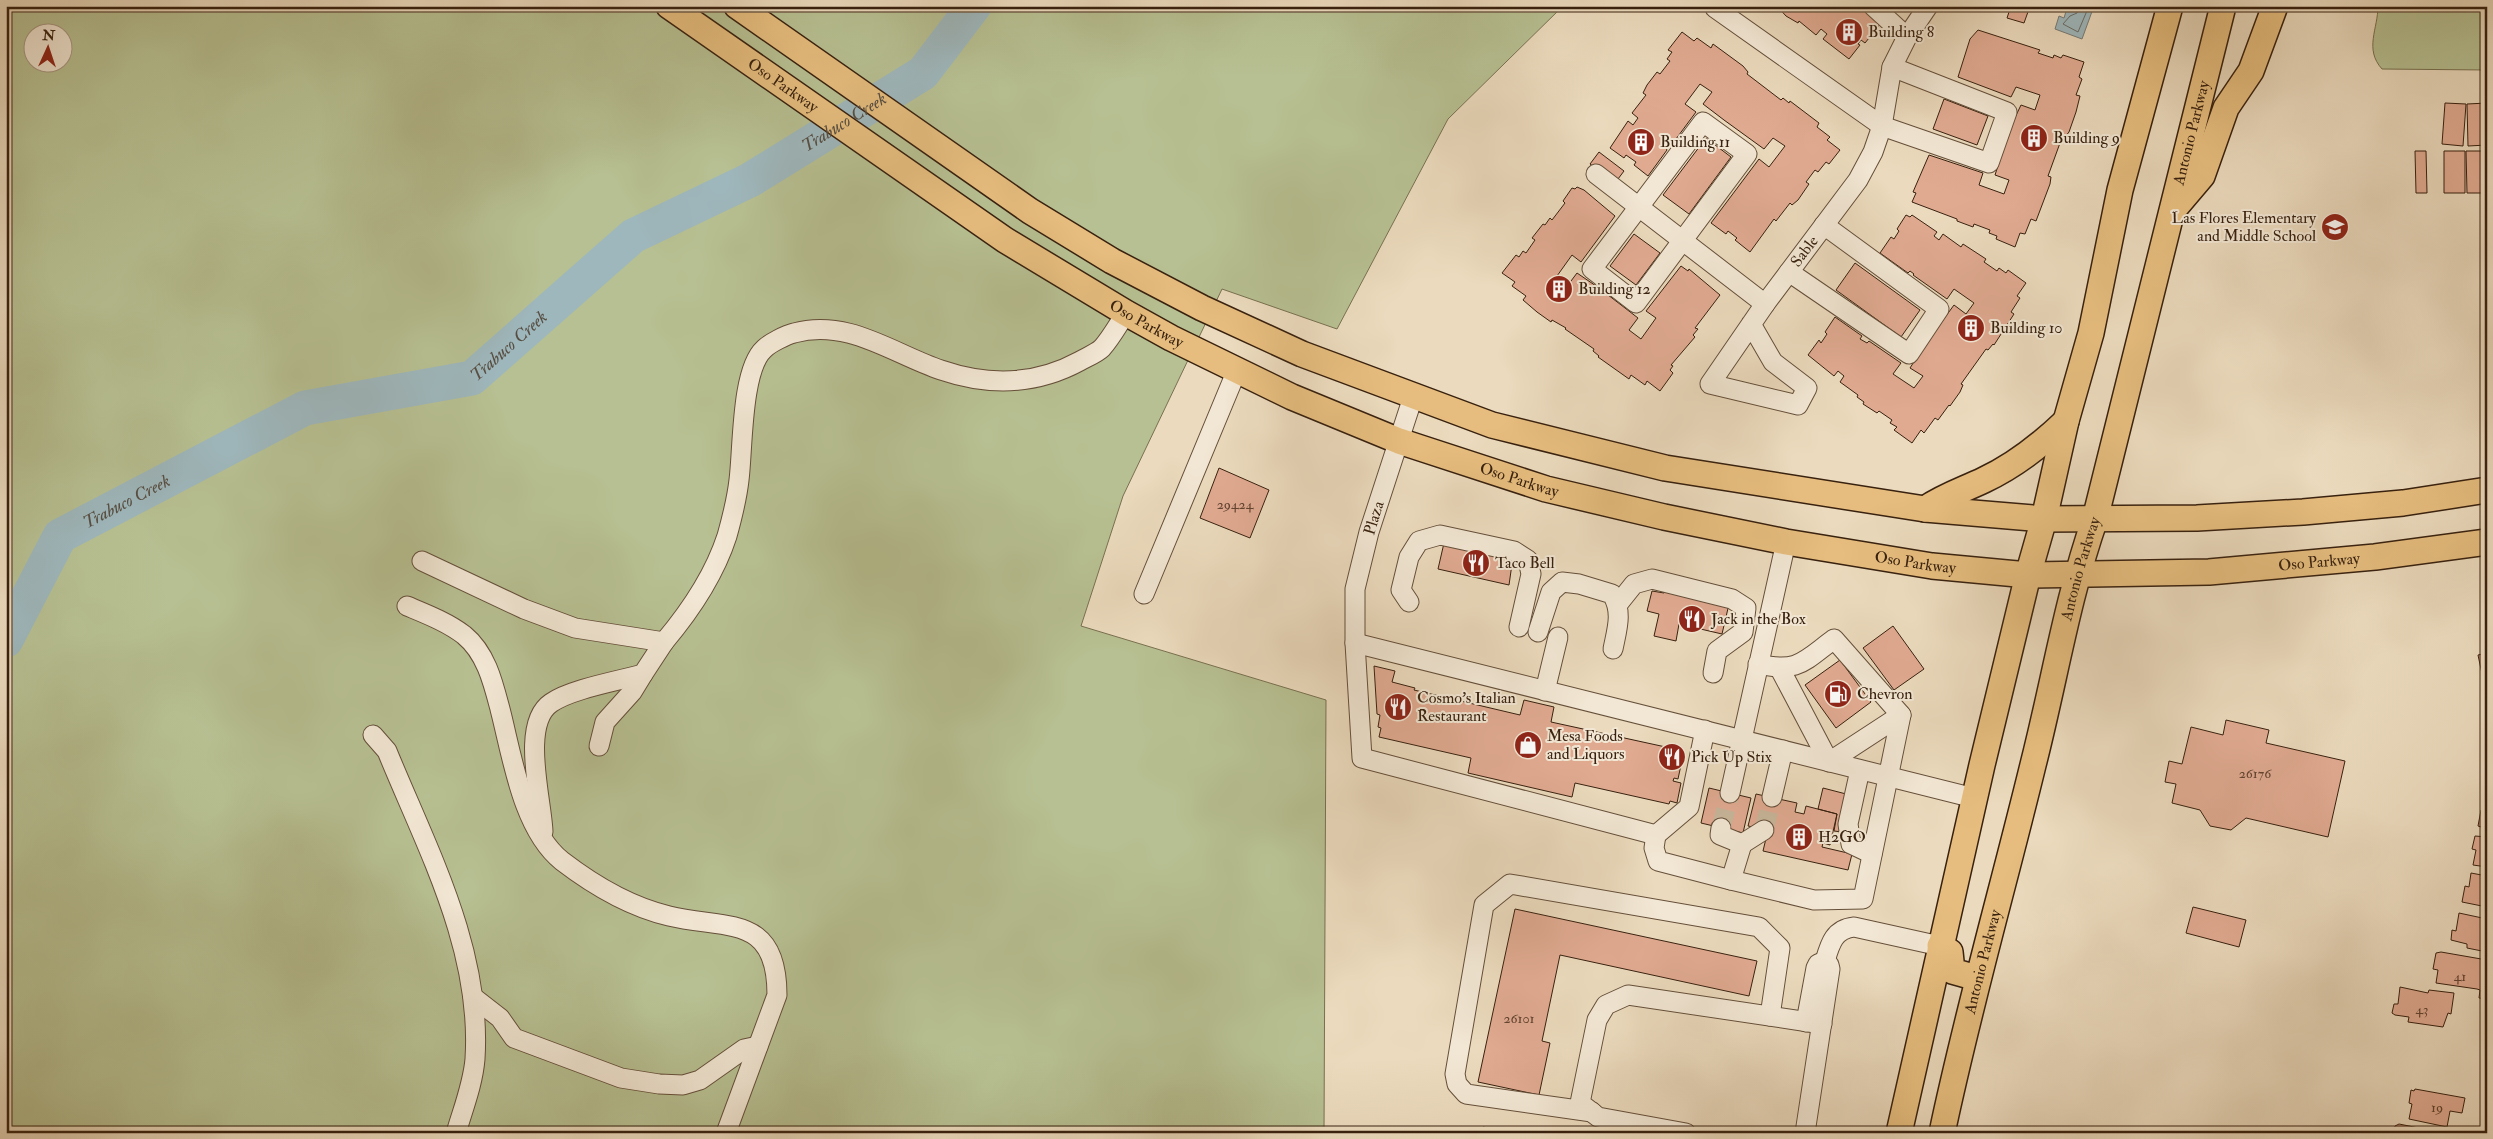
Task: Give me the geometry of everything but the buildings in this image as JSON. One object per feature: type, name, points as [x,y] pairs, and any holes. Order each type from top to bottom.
[{"type":"main road","name":"Oso Parkway","points":[[669,6],[1005,240],[1126,314],[1292,397],[1399,441],[1546,489],[1682,521],[1786,542],[1932,566],[2028,575],[2076,576],[2209,572],[2375,557],[2487,542]]},
{"type":"main road","points":[[737,6],[1030,211],[1112,261],[1202,308],[1302,354],[1500,427],[1666,468],[1925,509],[2044,519],[2197,518],[2303,512],[2403,503],[2487,490]]},
{"type":"main road","points":[[1899,1133],[1974,798],[2028,575],[2044,519],[2066,421],[2091,333],[2120,190],[2170,6]]},
{"type":"main road","name":"Antonio Parkway","points":[[1942,1133],[1977,978],[2033,766],[2076,576],[2095,519],[2223,6]]},
{"type":"main road","points":[[2171,212],[2202,176],[2226,108],[2251,71],[2275,6]]},
{"type":"main road","points":[[1925,509],[1942,497],[1986,480],[2044,443],[2066,421]]},
{"type":"main road","points":[[1940,946],[1950,952],[1952,971],[1977,978]]},
{"type":"street","points":[[1873,6],[1907,36]]},
{"type":"street","name":"Sable","points":[[1751,324],[1773,362],[1807,388],[1798,405],[1710,384],[1751,324],[1765,304],[1858,180],[1873,152],[1882,126],[1892,67],[1907,36],[1928,6]]},
{"type":"street","points":[[1715,8],[1882,126],[1989,163],[2007,112],[1892,67]]},
{"type":"street","points":[[1703,122],[1747,154],[1683,241],[1636,303],[1592,269],[1703,122]]},
{"type":"street","points":[[1596,174],[1765,304]]},
{"type":"street","points":[[1789,272],[1908,354],[1939,309],[1824,225]]},
{"type":"street","points":[[599,746],[605,722],[632,692],[664,642],[690,611],[714,566],[727,536],[739,482],[745,402],[752,371],[764,349],[794,333],[826,330],[863,335],[941,370],[978,379],[1024,381],[1063,370],[1102,349],[1126,314]]},
{"type":"street","points":[[1144,594],[1237,370]]},
{"type":"street","name":"Plaza","points":[[1413,396],[1369,532],[1356,589],[1355,643],[1362,758],[1656,835]]},
{"type":"street","points":[[1409,602],[1401,590],[1409,557],[1420,541],[1440,535],[1514,551],[1528,560],[1531,574],[1519,627]]},
{"type":"street","points":[[1730,793],[1786,542]]},
{"type":"street","points":[[422,561],[524,609],[575,628],[664,642]]},
{"type":"street","points":[[1618,604],[1634,584],[1652,579],[1732,599],[1746,608],[1743,632],[1717,651],[1713,673]]},
{"type":"street","points":[[1538,632],[1550,592],[1562,582],[1579,584],[1612,594],[1618,604],[1618,622],[1613,650]]},
{"type":"street","points":[[407,606],[441,620],[457,630],[480,653],[492,680],[520,788],[544,841],[561,860],[639,907],[670,917],[743,928],[761,940],[770,953],[777,974],[777,995],[726,1133]]},
{"type":"street","points":[[1545,690],[1558,637]]},
{"type":"street","points":[[1758,664],[1780,669],[1796,667],[1834,639],[1901,715]]},
{"type":"street","points":[[1355,643],[1974,798]]},
{"type":"street","points":[[1780,669],[1829,762]]},
{"type":"street","points":[[544,841],[534,749],[541,716],[549,704],[563,696],[642,674]]},
{"type":"street","points":[[1705,730],[1689,807],[1656,835],[1654,848],[1658,861],[1814,900],[1862,899],[1901,715]]},
{"type":"street","points":[[1829,762],[1901,715]]},
{"type":"street","points":[[373,735],[387,751],[455,915],[467,958],[473,997],[475,1060],[456,1133]]},
{"type":"street","points":[[1772,797],[1783,750]]},
{"type":"street","points":[[1860,770],[1848,824],[1851,844],[1872,854]]},
{"type":"street","points":[[1721,828],[1720,835],[1742,844]]},
{"type":"street","points":[[1731,880],[1742,844],[1764,830]]},
{"type":"street","points":[[1592,1112],[1466,1094],[1457,1084],[1455,1074],[1484,905],[1510,884],[1759,927],[1780,948],[1770,1016]]},
{"type":"street","points":[[1805,1133],[1814,1023],[1830,969],[1825,961],[1831,939],[1844,928],[1854,927],[1940,946]]},
{"type":"street","points":[[1686,1133],[1598,1117],[1580,1103],[1597,1020],[1606,1004],[1628,995],[1814,1023]]},
{"type":"street","points":[[473,997],[500,1018],[514,1038],[621,1078],[659,1084],[683,1085],[700,1080],[744,1050],[758,1046]]},
{"type":"green space","points":[[6,6],[1563,6],[1448,119],[1337,329],[1222,289],[1123,496],[1081,626],[1326,700],[1324,1133],[6,1133]]},
{"type":"green space","points":[[2378,6],[2487,6],[2487,70],[2382,69],[2374,54],[2373,46]]},
{"type":"water","points":[[2074,6],[2094,6],[2082,39],[2055,29],[2059,16],[2064,18],[2067,8],[2073,10]]},
{"type":"waterway","name":"Trabuco Creek","points":[[6,640],[60,536],[305,408],[472,378],[633,236],[750,180],[923,73],[974,6]]},
{"type":"tunnel","points":[[1721,828],[1730,793]]},
{"type":"tunnel","points":[[1764,830],[1772,797]]},
{"type":"place","name":"Building 8","points":[[1849,32]]},
{"type":"place","name":"Building 9","points":[[2034,138]]},
{"type":"place","name":"Building 11","points":[[1641,142]]},
{"type":"place","name":"Las Flores Elementary and Middle School","points":[[2335,227]]},
{"type":"place","name":"Building 12","points":[[1559,289]]},
{"type":"place","name":"Building 10","points":[[1971,328]]},
{"type":"place","name":"Taco Bell","points":[[1476,563]]},
{"type":"place","name":"Jack in the Box","points":[[1692,619]]},
{"type":"place","name":"Chevron","points":[[1838,694]]},
{"type":"place","name":"Cosmo's Italian Restaurant","points":[[1398,707]]},
{"type":"place","name":"Mesa Foods and Liquors","points":[[1528,745]]},
{"type":"place","name":"Pick Up Stix","points":[[1672,757]]},
{"type":"place","name":"H2GO","points":[[1799,837]]}]
